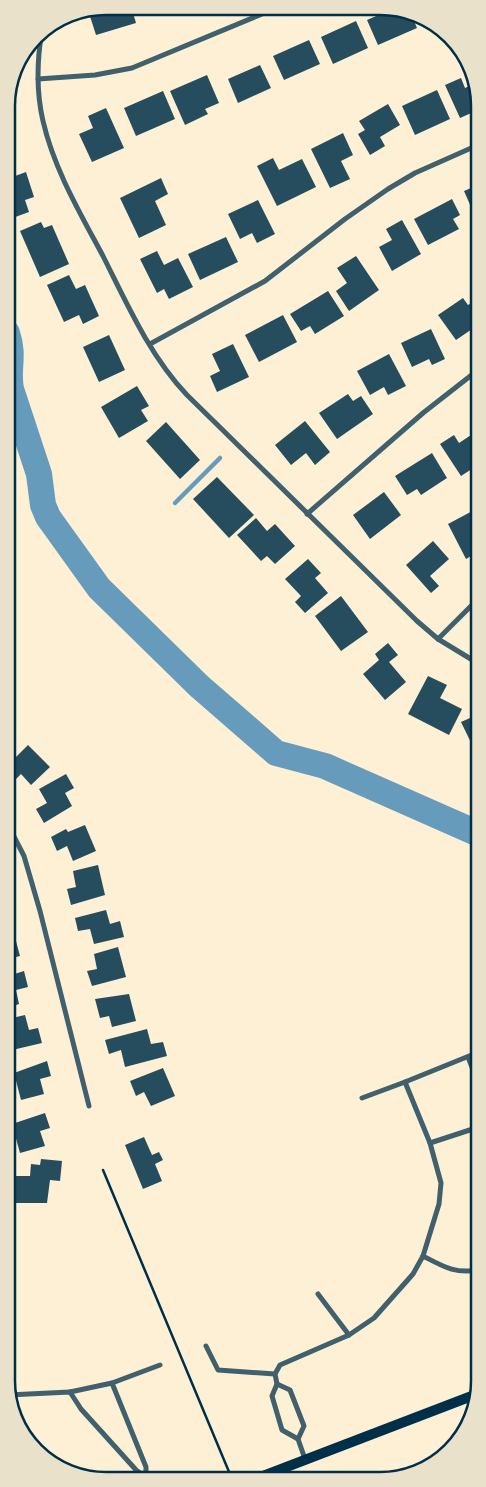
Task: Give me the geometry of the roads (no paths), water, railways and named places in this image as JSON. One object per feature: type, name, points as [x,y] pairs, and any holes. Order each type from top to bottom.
[{"type":"main road","points":[[272,1472],[469,1397]]},
{"type":"street","points":[[38,79],[95,75],[132,68],[260,15]]},
{"type":"street","points":[[41,43],[38,79],[44,123],[59,169],[150,344],[180,388],[416,622],[438,639],[471,660]]},
{"type":"street","points":[[150,344],[265,281],[345,219],[388,189],[415,173],[471,148]]},
{"type":"street","points":[[307,514],[423,413],[471,375]]},
{"type":"street","points":[[438,639],[471,606]]},
{"type":"street","points":[[15,836],[27,865],[89,1106]]},
{"type":"street","points":[[362,1098],[471,1056]]},
{"type":"street","points":[[468,1057],[471,1065]]},
{"type":"street","points":[[305,1459],[298,1439],[282,1430],[272,1396],[276,1384],[275,1374],[280,1364],[349,1335],[374,1318],[395,1297],[413,1274],[423,1256],[439,1204],[441,1182],[430,1144],[404,1082]]},
{"type":"street","points":[[430,1144],[471,1130]]},
{"type":"street","points":[[423,1256],[450,1270],[471,1271]]},
{"type":"street","points":[[318,1294],[349,1335]]},
{"type":"street","points":[[206,1346],[218,1370],[275,1374]]},
{"type":"street","points":[[16,1395],[70,1392],[112,1383],[160,1364]]},
{"type":"street","points":[[112,1383],[146,1467],[146,1472]]},
{"type":"street","points":[[276,1384],[290,1390],[304,1426],[298,1439]]},
{"type":"street","points":[[70,1392],[100,1431],[139,1472]]},
{"type":"waterway","points":[[15,401],[39,474],[43,505],[48,517],[99,588],[199,686],[276,753],[325,766],[471,830]]},
{"type":"waterway","points":[[175,503],[220,458]]}]
